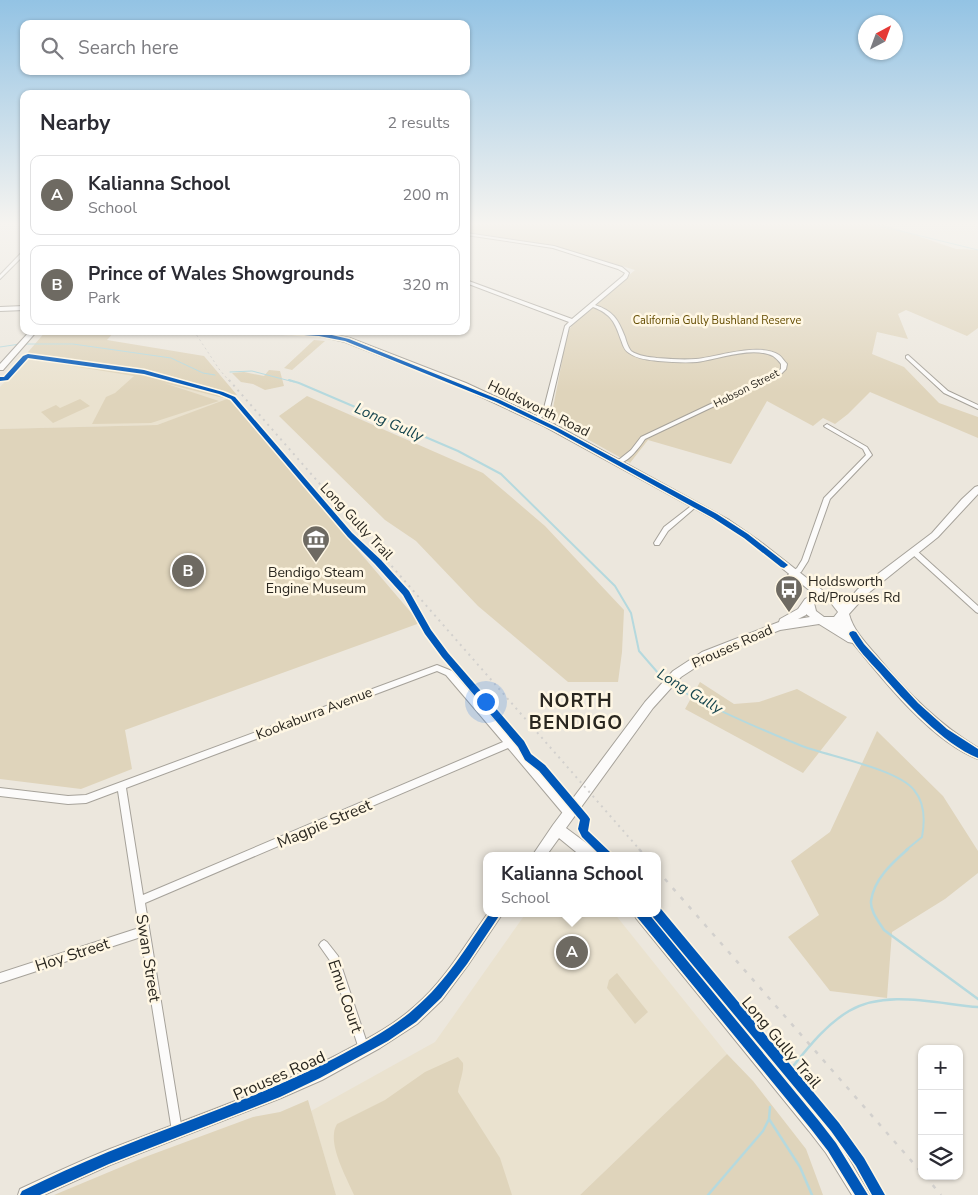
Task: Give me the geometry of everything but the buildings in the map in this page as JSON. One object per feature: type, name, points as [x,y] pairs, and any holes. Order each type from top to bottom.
[{"type":"main road","points":[[0,309],[20,308]]},
{"type":"main road","points":[[19,345],[25,335]]},
{"type":"main road","points":[[0,368],[30,335]]},
{"type":"main road","name":"Holdsworth Road","points":[[323,335],[353,342],[463,385],[537,419],[738,530],[792,574],[828,598]]},
{"type":"main road","points":[[822,621],[836,621],[862,592],[938,532],[964,501],[978,489]]},
{"type":"main road","name":"Holdsworth Road","points":[[792,574],[808,604]]},
{"type":"main road","points":[[861,646],[811,613],[808,604],[814,597],[828,598],[862,592]]},
{"type":"main road","points":[[828,598],[840,606],[846,626],[861,646],[923,714],[946,734],[978,754]]},
{"type":"main road","name":"Prouses Road","points":[[541,852],[667,682],[689,664],[706,655],[779,626],[802,612],[808,604]]},
{"type":"main road","name":"Prouses Road","points":[[779,626],[822,621]]},
{"type":"main road","points":[[557,829],[587,852]]},
{"type":"main road","name":"Prouses Road","points":[[26,1195],[89,1165],[282,1091],[323,1072],[364,1049],[399,1028],[428,1004],[493,917]]},
{"type":"main road","points":[[644,917],[815,1125],[832,1147],[862,1195]]},
{"type":"street","points":[[537,419],[547,408],[564,333],[572,321],[621,281]]},
{"type":"street","points":[[470,283],[572,321]]},
{"type":"street","name":"Hobson Street","points":[[592,305],[614,316],[627,349],[639,356],[692,361],[756,351],[776,356],[784,364],[783,369],[778,374],[643,438],[633,451],[618,463]]},
{"type":"street","points":[[908,356],[946,392],[978,407]]},
{"type":"street","points":[[792,574],[801,568],[805,561],[827,498],[869,455],[865,448],[827,426]]},
{"type":"street","points":[[657,543],[666,528],[695,505]]},
{"type":"street","points":[[914,552],[978,610]]},
{"type":"street","name":"Kookaburra Avenue","points":[[0,792],[73,800],[86,799],[434,668],[442,669],[449,674],[569,814]]},
{"type":"street","name":"Magpie Street","points":[[139,901],[508,744]]},
{"type":"street","name":"Swan Street","points":[[121,786],[177,1131]]},
{"type":"street","name":"Hoy Street","points":[[0,978],[144,931]]},
{"type":"street","name":"Emu Court","points":[[324,945],[335,959],[364,1049]]},
{"type":"shaded area","points":[[26,359],[142,373],[227,400],[157,425],[0,429],[0,387]]},
{"type":"shaded area","points":[[523,917],[617,917],[727,1054],[580,1195],[336,1195],[311,1111],[435,1042]]},
{"type":"green space","name":"California Gully Bushland Reserve","points":[[623,281],[978,281],[978,328],[967,336],[906,310],[898,314],[908,339],[877,332],[872,354],[904,367],[939,403],[978,417],[978,438],[870,392],[835,424],[823,418],[813,426],[767,401],[731,464],[648,440],[630,463],[548,417],[553,408],[563,356],[561,355],[567,333],[573,324]]},
{"type":"green space","points":[[43,335],[111,335],[107,340],[204,356],[237,395],[221,393],[227,399],[164,383],[219,401],[151,423],[92,424],[106,397],[115,393],[134,376],[23,358]]},
{"type":"green space","points":[[314,340],[325,341],[292,370],[284,368]]},
{"type":"green space","points":[[269,370],[280,371],[284,386],[265,390],[253,384],[241,382],[232,373],[244,372],[264,376]]},
{"type":"green space","points":[[307,396],[483,473],[545,526],[624,610],[618,682],[568,682],[478,606],[416,541],[385,520],[279,416]]},
{"type":"green space","points":[[80,399],[90,406],[53,423],[41,412],[56,405],[60,408]]},
{"type":"green space","points":[[229,399],[420,623],[125,730],[132,769],[81,789],[0,779],[0,429],[157,425]]},
{"type":"green space","points":[[700,682],[734,704],[759,702],[797,689],[847,717],[803,773],[685,709]]},
{"type":"green space","points":[[877,731],[943,796],[978,851],[978,873],[945,899],[892,932],[887,998],[830,991],[788,937],[819,915],[791,861],[830,832]]},
{"type":"green space","points":[[617,973],[648,1012],[635,1024],[607,988],[609,980]]},
{"type":"green space","points":[[727,1054],[753,1081],[806,1149],[823,1195],[580,1195]]},
{"type":"green space","points":[[458,1057],[463,1063],[463,1067],[458,1092],[500,1158],[512,1195],[354,1195],[335,1149],[334,1131],[337,1124],[385,1100],[425,1072]]},
{"type":"green space","points":[[308,1100],[336,1195],[54,1195],[145,1157],[253,1117],[280,1112]]},
{"type":"waterway","name":"Long Gully","points":[[0,347],[20,344]]},
{"type":"waterway","name":"Long Gully","points":[[25,344],[73,344],[171,358],[203,373],[215,375]]},
{"type":"waterway","name":"Long Gully","points":[[230,372],[252,371],[294,382]]},
{"type":"waterway","name":"Long Gully","points":[[289,380],[458,451],[501,474],[615,586],[631,613],[639,651],[665,681]]},
{"type":"waterway","name":"Long Gully","points":[[671,685],[719,710],[768,732],[802,746],[878,769],[906,782],[918,795],[924,819],[922,837],[906,850]]},
{"type":"waterway","name":"Long Gully","points":[[908,849],[890,866],[876,886],[871,901],[873,912],[884,930],[978,999]]},
{"type":"waterway","points":[[794,1065],[833,1022],[864,1004],[896,999],[978,1007]]},
{"type":"waterway","points":[[769,1119],[770,1107]]},
{"type":"waterway","points":[[708,1195],[763,1131],[769,1119]]},
{"type":"waterway","points":[[769,1119],[800,1167],[812,1195]]},
{"type":"railway","points":[[197,335],[230,382]]},
{"type":"railway","points":[[229,380],[640,850]]},
{"type":"railway","points":[[661,875],[918,1168]]},
{"type":"railway","points":[[928,1180],[941,1195]]},
{"type":"cycle path","points":[[324,335],[347,340],[498,401],[556,429],[715,516],[746,536],[784,565]]},
{"type":"cycle path","name":"Long Gully Trail","points":[[0,379],[6,379],[28,356],[144,372],[233,398],[350,535],[406,593],[428,632],[445,655],[521,744],[528,757],[542,768],[585,819],[583,829],[585,834],[604,852]]},
{"type":"cycle path","points":[[853,634],[887,676],[929,719],[944,732],[978,754]]},
{"type":"cycle path","points":[[26,1195],[108,1158],[276,1093],[316,1074],[384,1037],[412,1019],[437,995],[493,917]]},
{"type":"cycle path","points":[[644,917],[815,1125],[832,1147],[862,1195]]},
{"type":"cycle path","name":"Long Gully Trail","points":[[660,917],[835,1127],[860,1162],[879,1195]]},
{"type":"place","name":"Bendigo Steam Engine Museum","points":[[316,563]]},
{"type":"place","name":"Prince of Wales Showgrounds","points":[[188,571]]},
{"type":"place","name":"Holdsworth Rd/Prouses Rd","points":[[789,613]]},
{"type":"place","name":"Kalianna School","points":[[572,952]]},
{"type":"district","name":"NORTH BENDIGO","points":[[576,711]]}]
